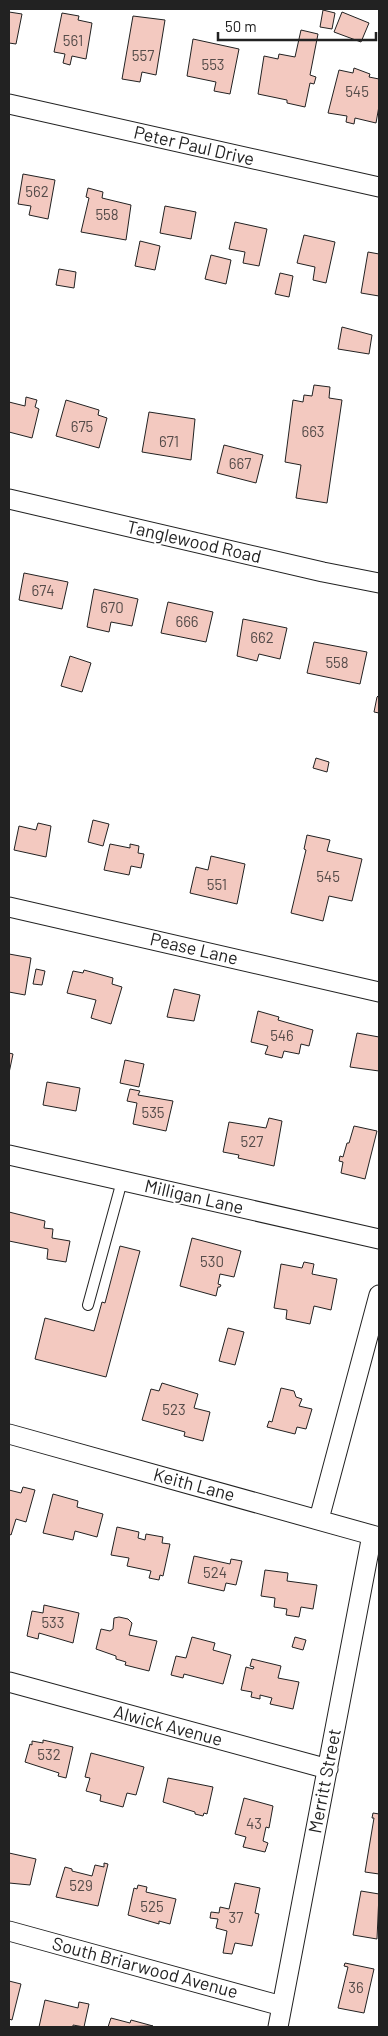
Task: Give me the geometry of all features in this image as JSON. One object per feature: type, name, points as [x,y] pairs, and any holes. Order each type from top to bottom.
[{"type":"street","name":"Peter Paul Drive","points":[[9,104],[379,187]]},
{"type":"street","name":"Tanglewood Road","points":[[9,499],[323,572],[379,583]]},
{"type":"street","name":"Pease Lane","points":[[9,907],[379,992]]},
{"type":"street","name":"Milligan Lane","points":[[9,1155],[379,1239]]},
{"type":"street","points":[[319,1519],[379,1295]]},
{"type":"street","name":"Keith Lane","points":[[9,1434],[375,1536]]},
{"type":"street","name":"Merritt Street","points":[[278,2027],[375,1536]]},
{"type":"street","name":"Alwick Avenue","points":[[9,1682],[328,1770]]},
{"type":"street","name":"South Briarwood Avenue","points":[[9,1931],[282,2006]]},
{"type":"lane","points":[[88,1304],[122,1181]]},
{"type":"building","points":[[323,10],[335,13],[332,29],[320,27]]},
{"type":"building","points":[[9,12],[22,14],[16,44],[9,43]]},
{"type":"building","points":[[342,12],[369,23],[361,42],[334,32]]},
{"type":"building","points":[[62,13],[79,16],[78,20],[92,23],[86,59],[72,56],[70,65],[63,63],[65,54],[54,52]]},
{"type":"building","points":[[133,16],[165,20],[156,75],[142,72],[140,82],[122,79]]},
{"type":"building","points":[[301,30],[318,34],[310,75],[316,77],[314,84],[310,83],[305,107],[287,103],[287,100],[258,94],[264,56],[278,59],[279,54],[295,57]]},
{"type":"building","points":[[193,39],[239,49],[230,94],[214,91],[216,82],[187,76]]},
{"type":"building","points":[[354,68],[370,74],[369,77],[379,79],[379,106],[376,123],[355,118],[354,124],[346,122],[347,116],[328,113],[339,70],[353,73]]},
{"type":"building","points":[[23,174],[55,180],[48,219],[29,215],[31,206],[18,204]]},
{"type":"building","points":[[88,188],[103,192],[102,198],[131,205],[126,240],[81,232],[89,198],[86,197]]},
{"type":"building","points":[[165,206],[196,212],[191,239],[160,233]]},
{"type":"building","points":[[235,222],[267,229],[259,266],[243,263],[245,252],[229,249]]},
{"type":"building","points":[[304,235],[335,242],[326,283],[313,280],[315,267],[297,263]]},
{"type":"building","points":[[140,241],[160,246],[155,270],[135,266]]},
{"type":"building","points":[[368,252],[379,254],[379,296],[361,293]]},
{"type":"building","points":[[211,255],[231,260],[226,284],[205,279]]},
{"type":"building","points":[[59,269],[76,272],[74,288],[56,285]]},
{"type":"building","points":[[280,273],[293,276],[289,297],[275,294]]},
{"type":"building","points":[[342,327],[372,335],[369,354],[338,349]]},
{"type":"building","points":[[314,385],[330,387],[329,398],[342,400],[327,503],[296,498],[301,465],[285,462],[293,400],[303,402],[304,395],[312,396]]},
{"type":"building","points":[[26,397],[37,400],[35,407],[39,409],[32,438],[9,432],[9,402],[25,406]]},
{"type":"building","points":[[66,400],[99,410],[98,415],[107,418],[99,448],[56,436]]},
{"type":"building","points":[[149,412],[195,419],[191,460],[142,452]]},
{"type":"building","points":[[224,445],[263,455],[256,483],[217,473]]},
{"type":"building","points":[[24,573],[68,582],[62,609],[19,600]]},
{"type":"building","points":[[94,589],[138,599],[132,626],[111,622],[109,632],[87,627]]},
{"type":"building","points":[[168,602],[213,612],[206,642],[161,633]]},
{"type":"building","points":[[243,619],[287,628],[280,659],[259,654],[257,661],[237,656]]},
{"type":"building","points":[[314,642],[367,652],[360,684],[307,673]]},
{"type":"building","points":[[70,656],[91,663],[82,692],[61,686]]},
{"type":"building","points":[[379,695],[379,713],[374,712]]},
{"type":"building","points":[[316,758],[329,762],[327,772],[313,768]]},
{"type":"building","points":[[93,820],[109,824],[103,846],[88,842]]},
{"type":"building","points":[[38,823],[51,826],[46,857],[14,850],[19,826],[36,830]]},
{"type":"building","points":[[307,835],[330,840],[327,851],[362,859],[352,901],[329,896],[323,921],[291,913],[306,850],[304,849]]},
{"type":"building","points":[[110,844],[130,848],[130,844],[139,846],[138,853],[144,854],[141,868],[131,866],[129,875],[104,870]]},
{"type":"building","points":[[211,856],[245,864],[237,904],[190,893],[196,867],[208,870]]},
{"type":"building","points":[[9,954],[31,958],[25,995],[9,992]]},
{"type":"building","points":[[36,969],[45,971],[42,985],[33,984]]},
{"type":"building","points":[[84,970],[113,978],[112,984],[122,987],[111,1024],[91,1018],[96,1000],[67,993],[73,971],[83,973]]},
{"type":"building","points":[[174,989],[200,995],[194,1021],[167,1017]]},
{"type":"building","points":[[258,1011],[279,1017],[278,1020],[313,1030],[309,1046],[301,1044],[299,1054],[284,1051],[282,1058],[265,1054],[268,1046],[251,1042]]},
{"type":"building","points":[[357,1033],[379,1037],[379,1071],[350,1067]]},
{"type":"building","points":[[9,1053],[13,1054],[9,1073]]},
{"type":"building","points":[[125,1060],[144,1064],[139,1087],[120,1083]]},
{"type":"building","points":[[47,1082],[80,1088],[76,1111],[43,1105]]},
{"type":"building","points":[[130,1089],[140,1091],[138,1095],[173,1101],[166,1131],[133,1124],[137,1103],[127,1101]]},
{"type":"building","points":[[269,1118],[282,1121],[274,1166],[238,1158],[239,1155],[223,1152],[229,1122],[266,1128]]},
{"type":"building","points":[[354,1126],[377,1131],[365,1179],[341,1173],[343,1162],[339,1161],[340,1156],[343,1157]]},
{"type":"building","points":[[9,1212],[45,1221],[44,1228],[53,1229],[52,1238],[70,1241],[66,1262],[47,1259],[48,1249],[9,1241]]},
{"type":"building","points":[[192,1238],[241,1251],[234,1277],[220,1274],[218,1284],[221,1285],[218,1287],[216,1296],[180,1286]]},
{"type":"building","points":[[120,1246],[140,1251],[106,1377],[35,1359],[45,1318],[94,1331],[102,1302],[105,1303]]},
{"type":"building","points":[[304,1262],[314,1264],[312,1274],[337,1279],[331,1310],[314,1306],[310,1324],[286,1319],[287,1310],[274,1308],[281,1264],[302,1268]]},
{"type":"building","points":[[228,1328],[244,1332],[235,1365],[219,1361]]},
{"type":"building","points":[[162,1383],[198,1394],[194,1408],[210,1412],[203,1441],[184,1436],[185,1432],[142,1420],[151,1389],[159,1391]]},
{"type":"building","points":[[281,1388],[294,1391],[296,1397],[302,1399],[299,1406],[312,1409],[306,1429],[297,1427],[295,1434],[267,1427],[269,1421],[272,1422]]},
{"type":"building","points":[[23,1487],[35,1490],[26,1522],[16,1519],[11,1535],[9,1534],[9,1490],[21,1493]]},
{"type":"building","points":[[53,1494],[78,1501],[77,1507],[103,1514],[97,1537],[75,1531],[73,1540],[43,1533]]},
{"type":"building","points":[[117,1527],[139,1532],[138,1538],[145,1540],[146,1534],[163,1537],[162,1543],[170,1544],[163,1576],[160,1575],[159,1580],[149,1578],[151,1571],[127,1566],[129,1558],[111,1555]]},
{"type":"building","points":[[194,1556],[230,1564],[231,1559],[242,1561],[236,1585],[226,1583],[224,1591],[188,1583]]},
{"type":"building","points":[[265,1570],[288,1573],[287,1581],[317,1585],[313,1609],[301,1607],[299,1617],[286,1615],[287,1609],[274,1607],[275,1598],[261,1596]]},
{"type":"building","points":[[44,1605],[79,1613],[73,1643],[39,1633],[38,1639],[27,1636],[32,1611],[43,1613]]},
{"type":"building","points":[[114,1618],[128,1619],[132,1623],[129,1635],[157,1641],[149,1671],[125,1665],[126,1662],[116,1659],[116,1656],[96,1649],[101,1629],[110,1631],[113,1629]]},
{"type":"building","points":[[192,1637],[215,1643],[213,1650],[231,1655],[223,1684],[184,1674],[183,1678],[171,1675],[176,1656],[186,1658]]},
{"type":"building","points":[[295,1637],[306,1640],[303,1650],[292,1647]]},
{"type":"building","points":[[252,1659],[281,1666],[278,1678],[299,1682],[293,1709],[270,1704],[272,1698],[260,1695],[260,1699],[251,1697],[252,1692],[241,1690],[246,1667],[253,1669],[254,1667],[250,1666]]},
{"type":"building","points":[[43,1740],[73,1747],[66,1778],[58,1776],[59,1773],[25,1762],[32,1741],[43,1743]]},
{"type":"building","points":[[91,1753],[144,1767],[136,1795],[127,1793],[123,1807],[100,1801],[101,1795],[86,1791],[90,1778],[85,1777]]},
{"type":"building","points":[[168,1778],[213,1787],[207,1814],[204,1813],[203,1816],[195,1814],[195,1812],[163,1802]]},
{"type":"building","points":[[244,1798],[273,1806],[269,1828],[266,1827],[263,1841],[268,1843],[265,1852],[243,1847],[246,1837],[235,1834]]},
{"type":"building","points":[[373,1813],[379,1814],[379,1874],[365,1872],[374,1818],[372,1818]]},
{"type":"building","points":[[9,1853],[36,1859],[30,1885],[9,1883]]},
{"type":"building","points":[[104,1863],[108,1864],[98,1906],[56,1897],[65,1867],[72,1869],[72,1871],[92,1876],[95,1865],[104,1867]]},
{"type":"building","points":[[235,1883],[260,1888],[255,1913],[259,1914],[252,1946],[235,1943],[232,1954],[223,1953],[227,1931],[216,1928],[218,1919],[210,1918],[211,1912],[219,1913],[220,1907],[229,1909]]},
{"type":"building","points":[[138,1885],[147,1887],[146,1892],[176,1899],[170,1924],[159,1921],[159,1924],[128,1915],[134,1888],[137,1889]]},
{"type":"building","points":[[361,1891],[379,1894],[377,1939],[353,1935]]},
{"type":"building","points":[[345,1963],[374,1969],[364,2013],[338,2008],[348,1967],[344,1966]]},
{"type":"building","points":[[9,1981],[21,1984],[12,2020],[9,2019]]},
{"type":"building","points":[[45,2000],[78,2008],[79,2002],[89,2004],[84,2027],[73,2025],[73,2027],[39,2027]]},
{"type":"building","points":[[111,2018],[130,2023],[131,2020],[153,2026],[108,2027]]}]
